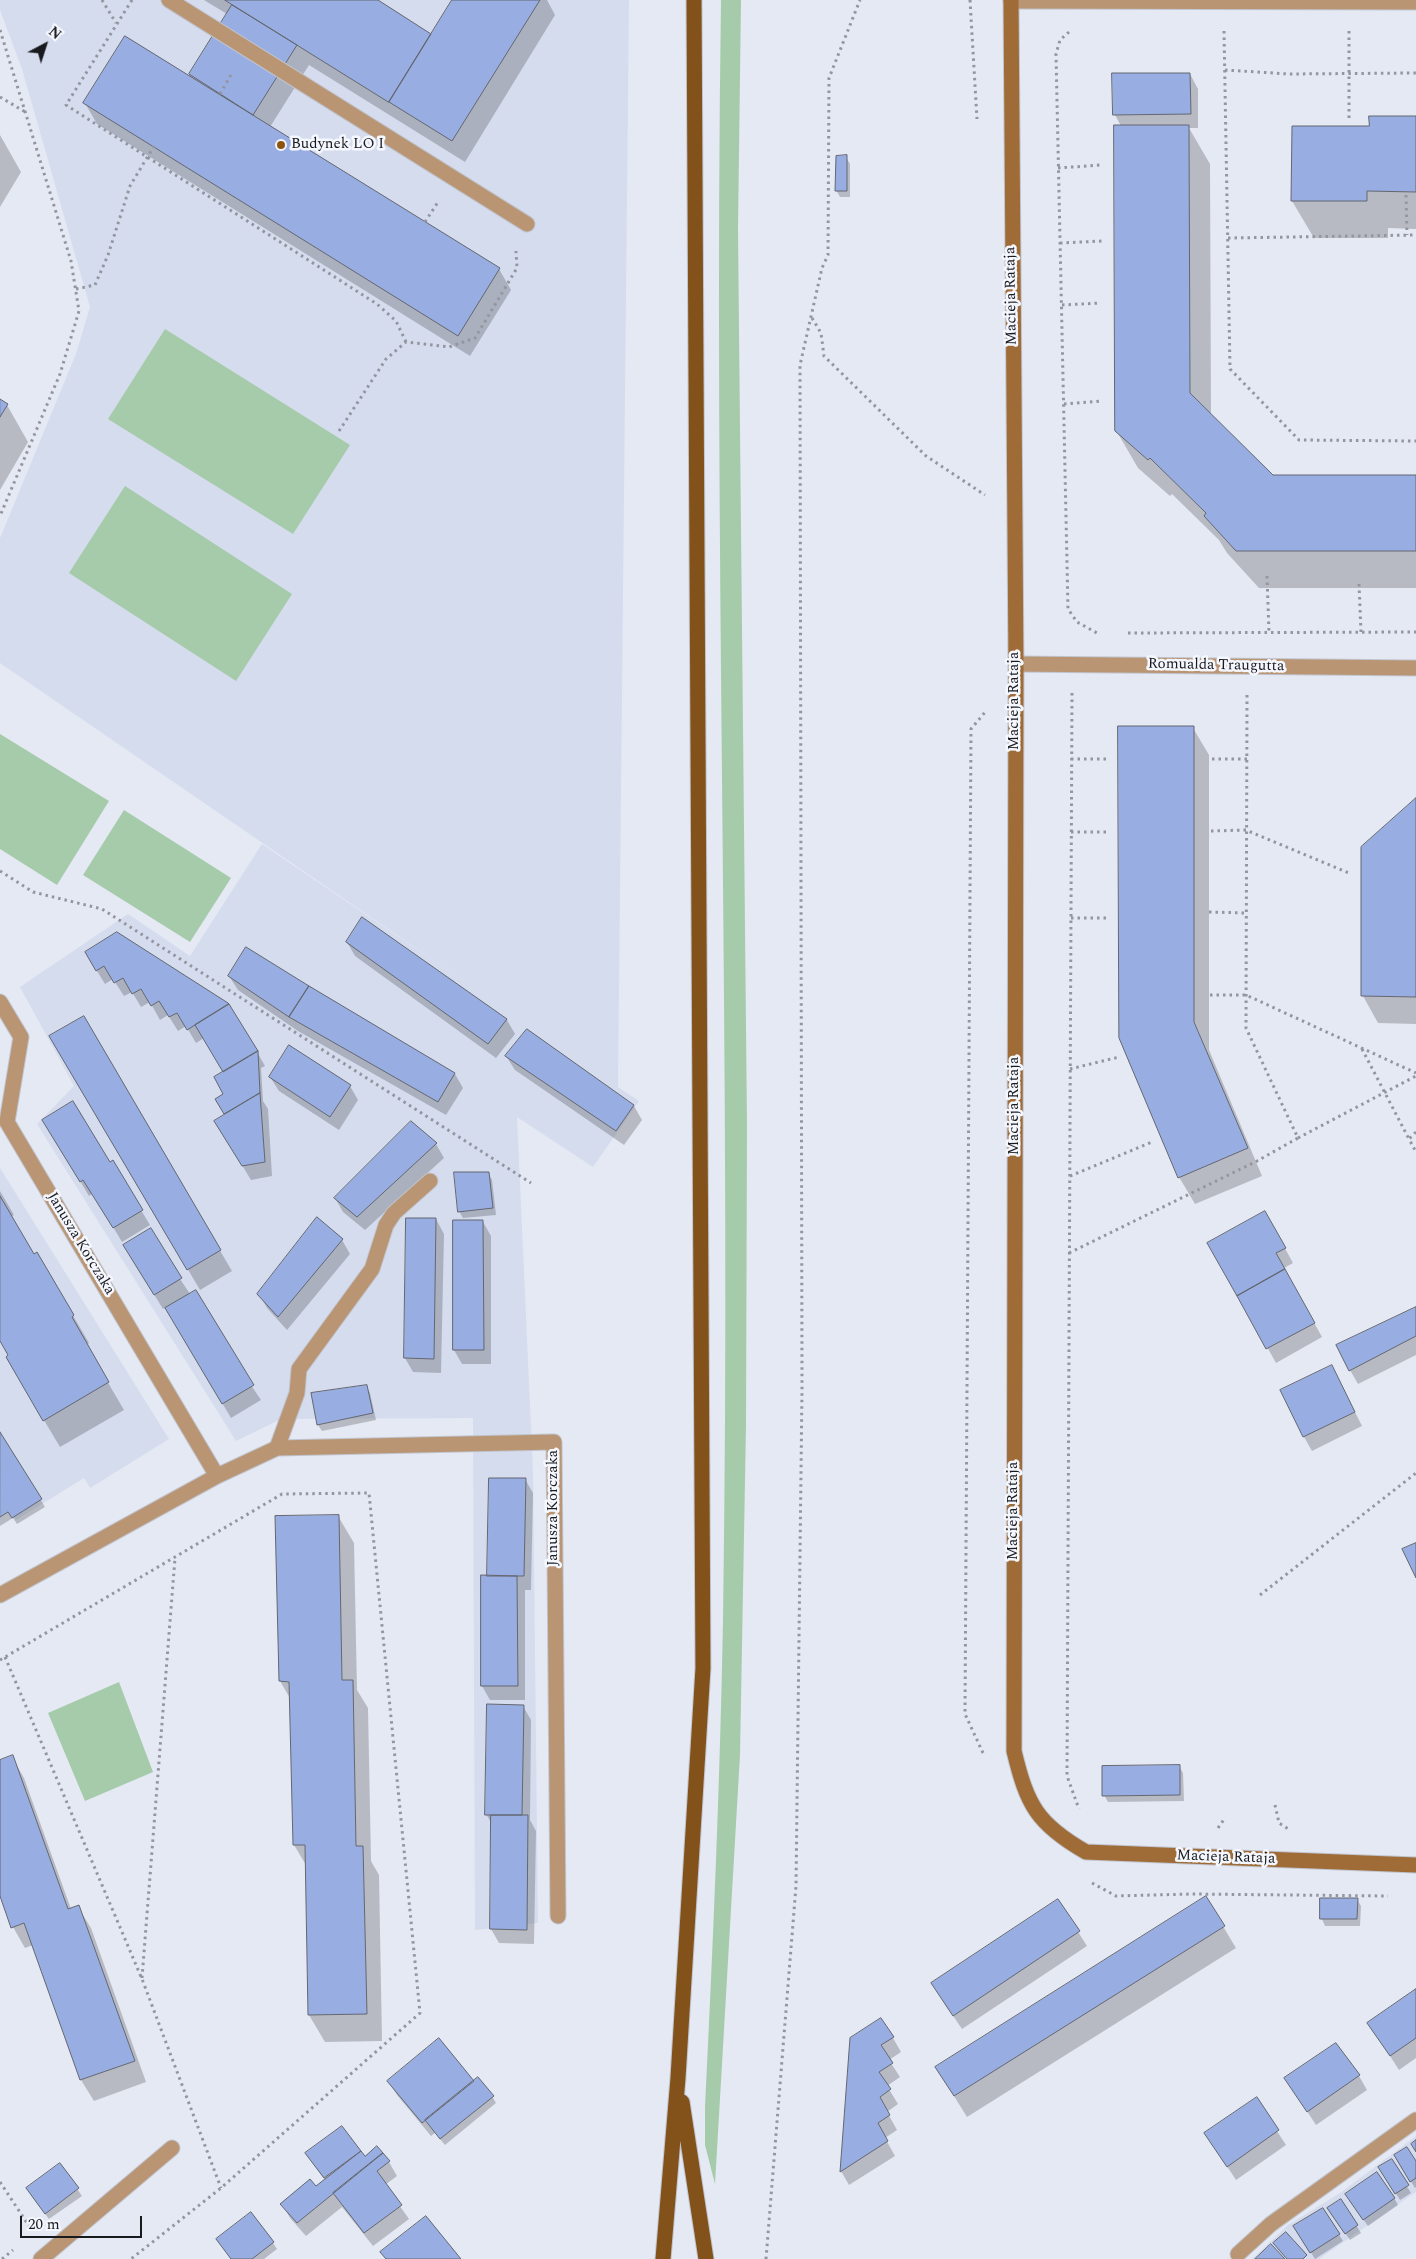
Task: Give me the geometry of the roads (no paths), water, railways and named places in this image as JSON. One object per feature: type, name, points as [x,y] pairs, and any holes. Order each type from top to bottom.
[{"type":"main road","points":[[663,2259],[678,2078],[703,1668],[694,0]]},
{"type":"main road","points":[[678,2078],[706,2259]]},
{"type":"street","points":[[169,0],[527,224]]},
{"type":"street","points":[[1011,1],[1416,2]]},
{"type":"street","name":"Macieja Rataja","points":[[1011,1],[1016,664],[1014,1751],[1022,1784],[1039,1816],[1060,1837],[1086,1852],[1416,1865]]},
{"type":"street","name":"Romualda Traugutta","points":[[1016,664],[1416,668]]},
{"type":"street","name":"Janusza Korczaka","points":[[0,1002],[21,1037],[7,1122],[217,1476]]},
{"type":"street","points":[[278,1448],[298,1393],[299,1369],[372,1269],[386,1225],[394,1213],[430,1181]]},
{"type":"street","name":"Janusza Korczaka","points":[[0,1596],[217,1476],[278,1448],[554,1442],[558,1916]]},
{"type":"street","points":[[1238,2254],[1271,2224],[1416,2120]]},
{"type":"street","points":[[41,2259],[172,2148]]},
{"type":"place","name":"Budynek LO I","points":[[281,145]]}]
